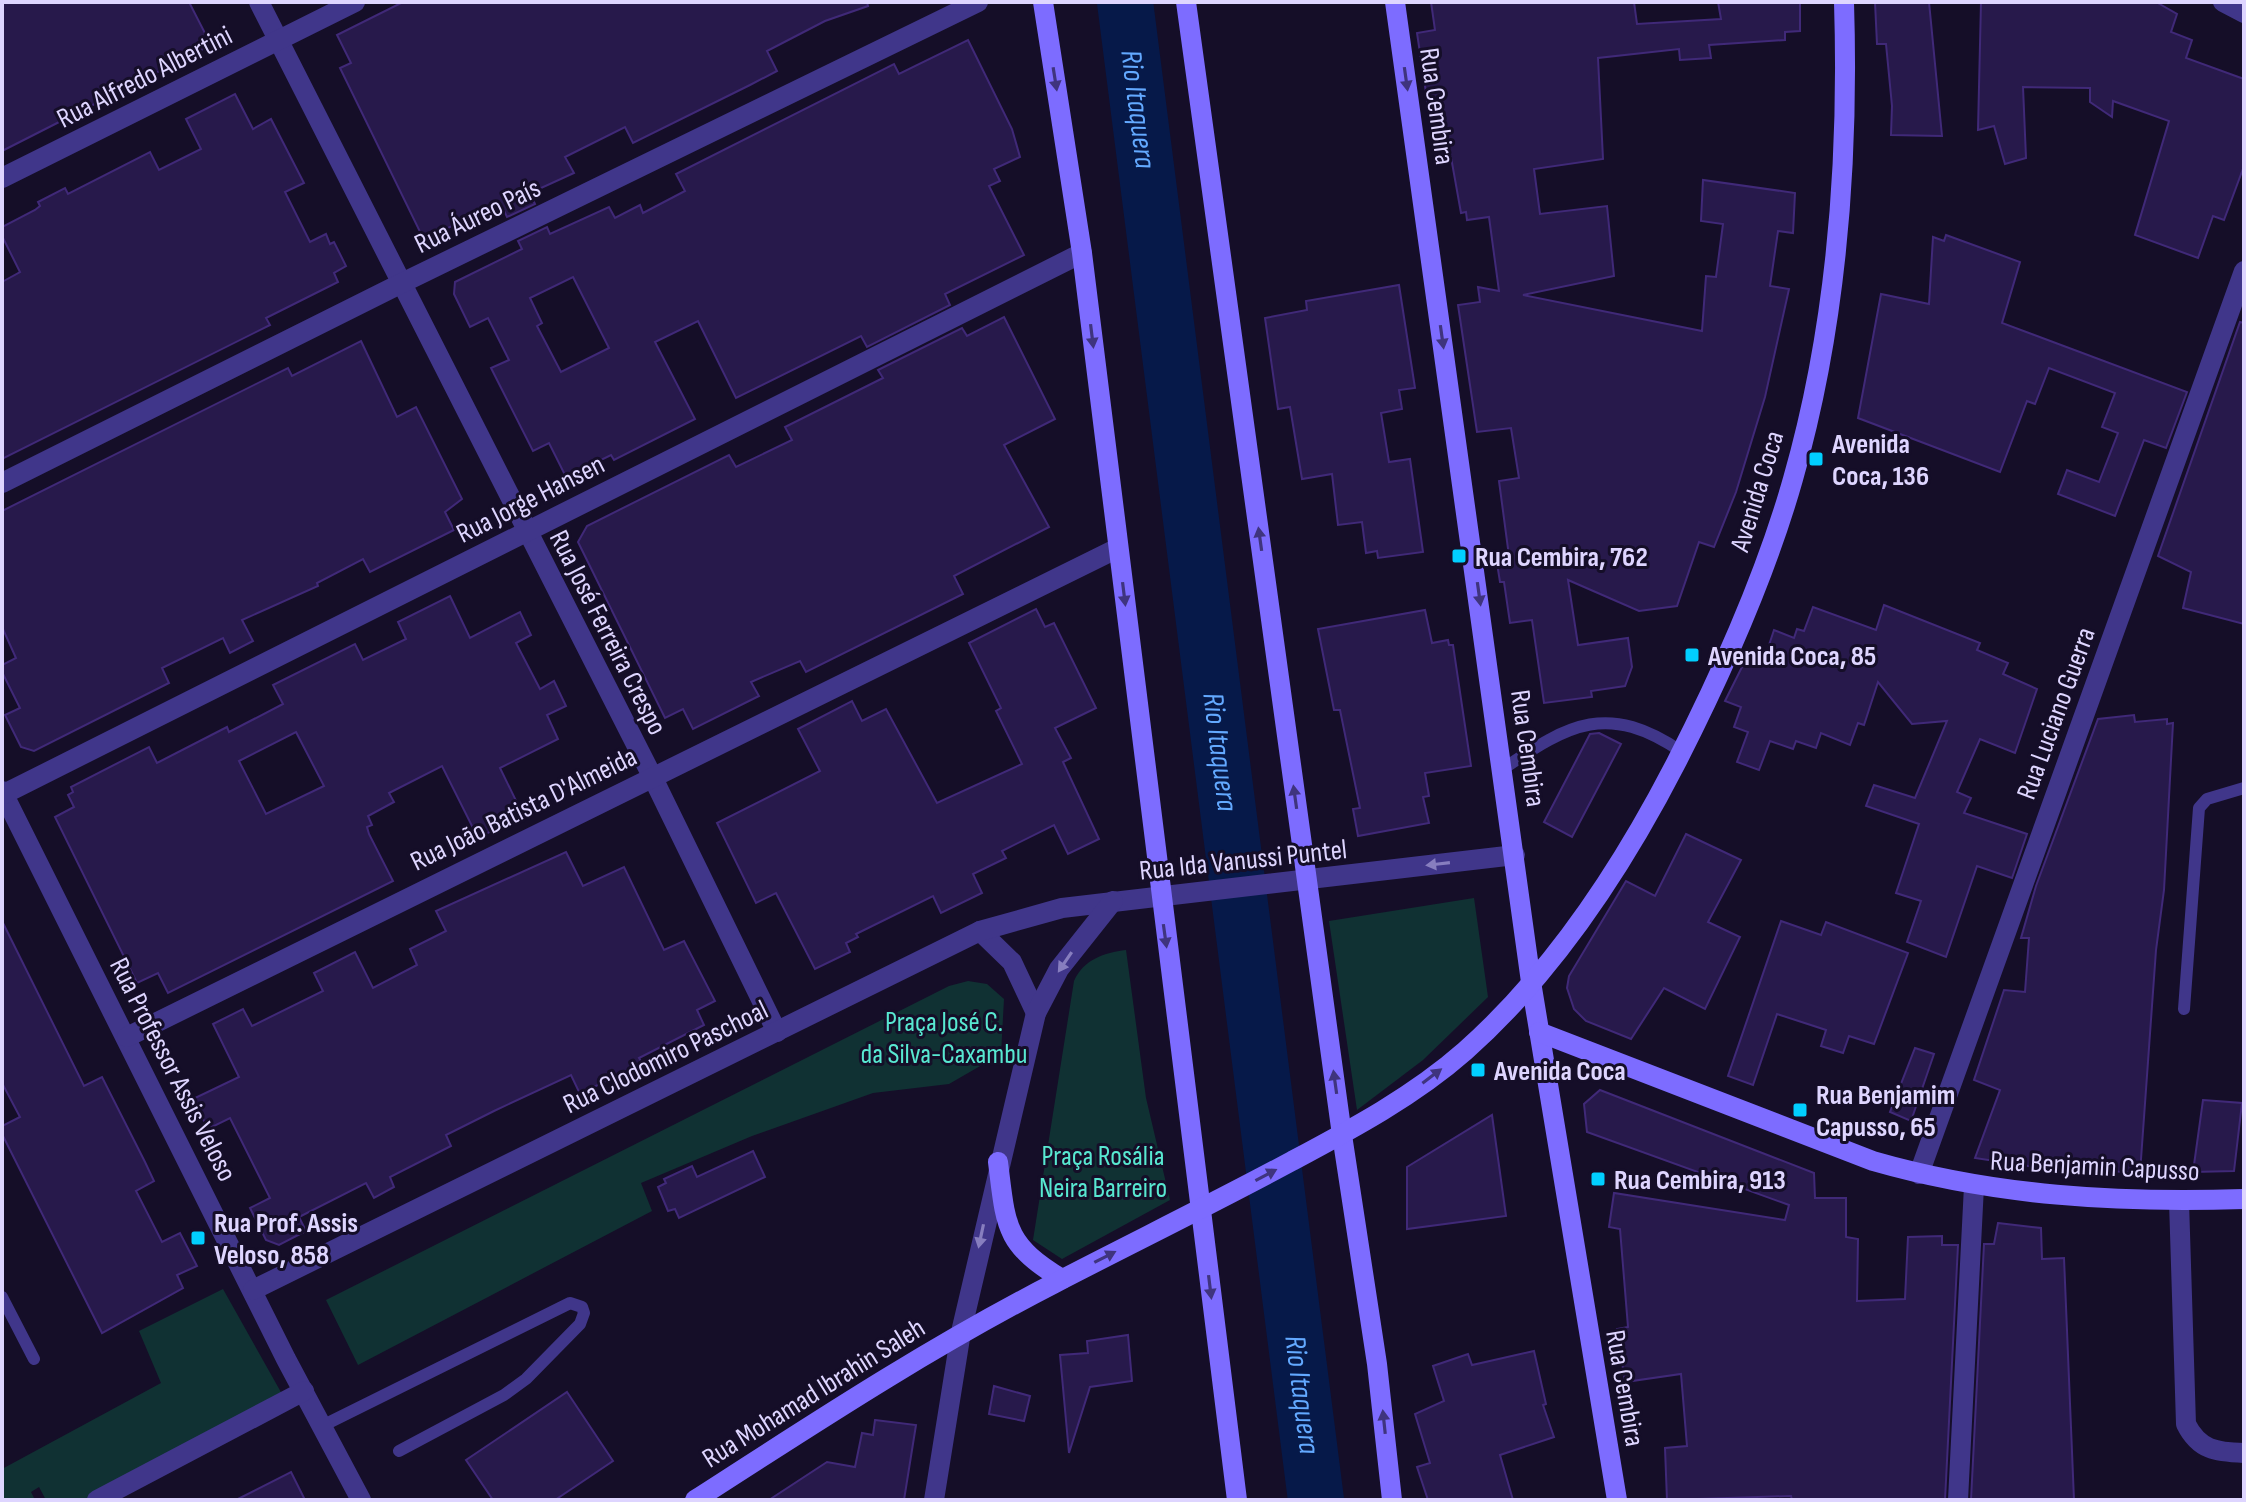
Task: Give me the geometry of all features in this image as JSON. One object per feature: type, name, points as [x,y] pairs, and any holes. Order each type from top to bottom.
[{"type":"street","name":"Rua José Ferreira Crespo","points":[[259,2],[525,532],[652,776],[777,1032]]},
{"type":"street","name":"Rua Alfredo Albertini","points":[[2,178],[355,2]]},
{"type":"street","name":"Rua Áureo País","points":[[2,483],[400,284],[978,2]]},
{"type":"street","points":[[1043,2],[1082,253],[1160,896],[1207,1206],[1237,1500]]},
{"type":"street","points":[[1186,2],[1306,881],[1377,1364],[1392,1500]]},
{"type":"street","name":"Rua Cembira","points":[[1395,2],[1531,982],[1617,1500]]},
{"type":"street","name":"Avenida Coca","points":[[961,1332],[1342,1135],[1421,1084],[1465,1050],[1531,982],[1573,931],[1640,832],[1682,752],[1754,594],[1797,464],[1829,302],[1842,199],[1847,94],[1844,2]]},
{"type":"street","points":[[2223,2],[2244,13]]},
{"type":"street","name":"Rua Jorge Hansen","points":[[3,792],[1082,253]]},
{"type":"street","name":"Rua Luciano Guerra","points":[[1919,1174],[2244,271]]},
{"type":"street","name":"Rua João Batista D'Almeida","points":[[127,1037],[1118,548]]},
{"type":"street","name":"Rua Professor Assis Veloso","points":[[3,792],[361,1500]]},
{"type":"street","name":"Rua Ida Vanussi Puntel","points":[[934,1500],[961,1332],[998,1162],[1036,1013],[1059,969],[1113,901],[1515,855]]},
{"type":"street","name":"Rua Clodomiro Paschoal","points":[[253,1290],[980,931],[1041,912],[1113,901]]},
{"type":"street","points":[[980,931],[1012,962],[1036,1013]]},
{"type":"street","name":"Rua Benjamin Capusso","points":[[1539,1032],[1873,1161],[1919,1174],[1974,1186],[2058,1197],[2179,1201],[2244,1199]]},
{"type":"street","points":[[998,1162],[1012,1237],[1022,1252],[1062,1279]]},
{"type":"street","points":[[1958,1500],[1974,1186]]},
{"type":"street","points":[[2179,1201],[2186,1424],[2195,1441],[2215,1451],[2244,1453]]},
{"type":"street","name":"Rua Mohamad Ibrahin Saleh","points":[[695,1500],[961,1332]]},
{"type":"street","points":[[97,1500],[304,1391]]},
{"type":"lane","points":[[1503,769],[1553,736],[1598,721],[1640,727],[1682,752]]},
{"type":"lane","points":[[2184,1009],[2199,808],[2207,799],[2244,788]]},
{"type":"lane","points":[[2,1297],[34,1359]]},
{"type":"lane","points":[[322,1426],[570,1303],[582,1307],[580,1324],[526,1379],[504,1395],[399,1451]]},
{"type":"green space","points":[[1474,898],[1488,997],[1423,1060],[1357,1110],[1329,921]]},
{"type":"green space","name":"Praça Rosália Neira Barreiro","points":[[1126,950],[1146,1098],[1170,1200],[1062,1259],[1033,1240],[1074,981],[1089,962]]},
{"type":"green space","name":"Praça José C. da Silva-Caxambu","points":[[968,981],[987,984],[1004,999],[1001,1054],[949,1084],[873,1093],[752,1136],[641,1183],[652,1211],[358,1365],[326,1300],[949,986]]},
{"type":"green space","points":[[223,1289],[282,1394],[87,1500],[46,1500],[39,1487],[31,1492],[35,1500],[2,1500],[2,1469],[161,1383],[139,1331]]},
{"type":"building","points":[[2,2],[189,2],[208,39],[202,42],[205,48],[2,151]]},
{"type":"building","points":[[403,2],[867,2],[868,6],[825,21],[767,51],[777,71],[750,85],[633,143],[625,127],[565,157],[574,173],[530,193],[535,204],[507,217],[500,202],[424,240],[340,68],[351,63],[337,35]]},
{"type":"building","points":[[1431,2],[1634,2],[1637,24],[1721,19],[1718,2],[1800,2],[1800,31],[1785,32],[1785,40],[1709,45],[1711,58],[1680,60],[1679,49],[1598,58],[1603,159],[1534,169],[1540,214],[1607,206],[1614,276],[1523,295],[1702,331],[1706,276],[1716,277],[1723,224],[1701,221],[1703,180],[1795,193],[1793,233],[1778,231],[1770,286],[1789,289],[1765,397],[1736,492],[1714,547],[1699,542],[1677,606],[1639,611],[1568,580],[1578,645],[1628,638],[1632,667],[1625,686],[1591,691],[1592,697],[1544,703],[1532,620],[1510,623],[1504,582],[1500,582],[1496,557],[1509,556],[1499,481],[1519,478],[1511,428],[1477,432],[1458,305],[1480,302],[1478,287],[1499,291],[1489,217],[1467,220],[1466,212],[1461,213],[1451,157],[1436,159],[1417,33],[1435,30]]},
{"type":"building","points":[[1875,2],[1929,2],[1942,136],[1891,135],[1892,106],[1886,44],[1877,44]]},
{"type":"building","points":[[1981,2],[2156,2],[2177,14],[2171,32],[2192,40],[2186,58],[2244,79],[2244,166],[2224,220],[2213,216],[2198,258],[2135,235],[2169,121],[2113,101],[2112,117],[2090,102],[2090,88],[2023,87],[2026,158],[2005,164],[1994,126],[1978,130]]},
{"type":"building","points":[[968,40],[1012,129],[1020,157],[994,169],[1000,181],[989,186],[1024,255],[945,294],[950,305],[867,347],[861,336],[736,398],[698,321],[655,342],[695,419],[614,460],[611,455],[566,477],[549,443],[533,451],[491,368],[509,360],[488,318],[470,327],[454,294],[455,282],[522,249],[518,241],[547,227],[550,234],[609,207],[615,218],[640,205],[643,213],[685,191],[676,174],[894,64],[899,74]],"holes":[[[573,277],[609,348],[561,372],[537,326],[542,323],[530,298]]]},
{"type":"building","points":[[235,94],[253,129],[271,119],[304,183],[285,192],[310,242],[326,234],[330,244],[334,242],[346,266],[334,273],[338,282],[266,318],[270,325],[2,459],[2,282],[20,272],[2,236],[2,227],[35,210],[40,206],[38,202],[65,188],[68,194],[150,152],[159,170],[201,149],[186,119]]},
{"type":"building","points":[[1946,235],[2020,262],[2002,323],[2187,392],[2166,448],[2144,440],[2115,516],[2058,494],[2067,470],[2099,482],[2118,433],[2102,427],[2115,393],[2049,368],[2035,404],[2027,401],[2000,472],[1858,418],[1881,294],[1929,304],[1933,237],[1944,241]]},
{"type":"building","points":[[1399,285],[1415,388],[1399,390],[1402,409],[1381,413],[1389,462],[1410,459],[1423,552],[1378,558],[1377,551],[1366,553],[1362,522],[1338,525],[1332,474],[1302,479],[1290,407],[1278,409],[1265,318],[1307,310],[1306,301]]},
{"type":"building","points":[[1004,317],[1055,419],[1004,445],[1049,527],[954,576],[963,594],[806,672],[800,661],[751,682],[759,696],[693,729],[683,709],[665,718],[578,542],[587,526],[729,455],[736,467],[792,440],[785,427],[883,378],[878,370],[962,328],[967,336]]},
{"type":"building","points":[[2240,322],[2244,323],[2244,624],[2183,608],[2191,572],[2158,556]]},
{"type":"building","points":[[361,341],[397,417],[416,407],[462,499],[445,512],[454,530],[370,572],[363,559],[317,583],[318,586],[242,620],[253,641],[230,653],[223,638],[162,668],[169,683],[34,751],[21,747],[5,715],[20,708],[2,672],[2,665],[16,658],[2,627],[2,511],[288,368],[292,376]]},
{"type":"building","points":[[450,596],[470,638],[520,612],[531,635],[516,643],[540,689],[554,681],[566,706],[547,715],[558,739],[500,768],[523,815],[478,838],[442,766],[389,793],[394,802],[368,816],[372,825],[367,827],[369,834],[393,881],[168,993],[158,973],[137,983],[55,817],[74,807],[68,795],[73,792],[71,787],[149,747],[157,763],[227,727],[229,732],[283,704],[273,685],[355,644],[363,660],[406,639],[398,622]],"holes":[[[296,732],[324,786],[266,814],[239,761]]]},
{"type":"building","points":[[1884,605],[1980,643],[1977,650],[2008,663],[2003,674],[2037,689],[2015,753],[1980,739],[1957,792],[1971,798],[1964,813],[2027,834],[2012,878],[1977,866],[1946,957],[1907,942],[1921,901],[1896,893],[1919,824],[1866,806],[1874,785],[1915,798],[1947,721],[1912,724],[1878,682],[1864,725],[1858,723],[1850,745],[1821,733],[1816,748],[1796,741],[1793,749],[1770,741],[1759,770],[1737,762],[1748,732],[1734,727],[1741,707],[1725,701],[1750,651],[1765,657],[1774,630],[1794,638],[1797,629],[1804,631],[1813,607],[1876,630]]},
{"type":"building","points":[[1036,609],[1045,627],[1054,623],[1096,708],[1055,728],[1071,758],[1063,762],[1099,839],[1068,854],[1054,825],[1002,851],[1006,858],[973,874],[982,893],[941,913],[933,896],[856,934],[858,937],[846,943],[850,952],[815,969],[776,893],[756,903],[717,823],[820,771],[798,729],[852,701],[862,721],[886,709],[937,803],[1022,764],[996,711],[1001,708],[969,643]]},
{"type":"building","points":[[1425,610],[1432,643],[1448,640],[1449,645],[1453,645],[1471,766],[1425,773],[1429,796],[1423,797],[1429,823],[1358,836],[1353,809],[1360,808],[1340,710],[1334,710],[1318,629]]},
{"type":"building","points":[[2134,715],[2135,722],[2167,719],[2167,724],[2173,723],[2164,890],[2156,950],[2140,1173],[2028,1166],[1975,1158],[2000,1090],[1974,1080],[2004,990],[2025,992],[2029,938],[2021,938],[2036,886],[2098,719]]},
{"type":"building","points":[[1599,733],[1621,744],[1572,837],[1544,822],[1590,734]]},
{"type":"building","points":[[1686,834],[1741,860],[1708,922],[1740,937],[1705,1009],[1664,988],[1631,1039],[1586,1021],[1574,1009],[1567,988],[1569,976],[1626,881],[1655,896]]},
{"type":"building","points":[[566,852],[583,886],[624,867],[664,950],[684,941],[715,1001],[697,1010],[704,1025],[639,1058],[642,1063],[580,1094],[571,1075],[494,1111],[446,1135],[451,1146],[390,1177],[394,1187],[374,1198],[366,1183],[299,1217],[306,1231],[279,1245],[266,1240],[250,1208],[270,1198],[230,1118],[208,1129],[193,1099],[239,1077],[213,1024],[243,1009],[252,1026],[323,991],[314,973],[355,952],[373,988],[417,965],[410,949],[446,931],[436,911]]},
{"type":"building","points":[[2,921],[84,1086],[102,1077],[145,1162],[154,1181],[136,1191],[162,1242],[180,1233],[197,1266],[177,1275],[183,1288],[102,1333],[2,1134],[2,1126],[20,1117],[2,1083]]},
{"type":"building","points":[[1781,921],[1821,935],[1826,922],[1908,953],[1874,1044],[1849,1036],[1843,1053],[1821,1046],[1826,1030],[1777,1014],[1753,1085],[1728,1076]]},
{"type":"building","points":[[1915,1048],[1934,1054],[1911,1121],[1890,1112]]},
{"type":"building","points":[[1600,1090],[1814,1173],[1815,1198],[1846,1198],[1846,1237],[1858,1239],[1857,1301],[1905,1299],[1908,1237],[1942,1236],[1942,1245],[1958,1245],[1945,1500],[1792,1500],[1791,1496],[1667,1500],[1665,1448],[1687,1446],[1681,1374],[1625,1382],[1617,1329],[1628,1327],[1620,1229],[1609,1227],[1614,1193],[1785,1220],[1789,1205],[1587,1132],[1584,1104]]},
{"type":"building","points":[[2203,1100],[2242,1103],[2234,1171],[2193,1172]]},
{"type":"building","points":[[1492,1115],[1506,1216],[1407,1229],[1407,1167]]},
{"type":"building","points":[[753,1151],[765,1177],[679,1218],[675,1209],[668,1211],[658,1187],[666,1183],[664,1179],[692,1166],[697,1177]]},
{"type":"building","points":[[1998,1223],[2041,1228],[2042,1259],[2064,1258],[2074,1500],[1971,1500],[1984,1244],[1994,1244]]},
{"type":"building","points":[[1128,1335],[1132,1381],[1090,1387],[1069,1453],[1060,1355],[1088,1353],[1087,1341]]},
{"type":"building","points":[[1534,1351],[1546,1404],[1543,1405],[1554,1437],[1500,1455],[1513,1500],[1428,1500],[1417,1467],[1430,1463],[1415,1414],[1444,1401],[1433,1366],[1468,1354],[1472,1365]]},
{"type":"building","points":[[994,1386],[1030,1396],[1024,1421],[989,1414]]},
{"type":"building","points":[[567,1392],[613,1461],[555,1500],[493,1500],[466,1460]]},
{"type":"building","points":[[875,1420],[916,1425],[904,1500],[769,1500],[827,1462],[855,1467],[862,1433],[873,1435]]},
{"type":"building","points":[[291,1472],[305,1500],[236,1500]]},
{"type":"waterway","name":"Rio Itaquera","points":[[1125,2],[1316,1500]]},
{"type":"place","name":"Avenida Coca, 136","points":[[1816,459]]},
{"type":"place","name":"Rua Cembira, 762","points":[[1459,556]]},
{"type":"place","name":"Avenida Coca, 85","points":[[1692,655]]},
{"type":"place","name":"Avenida Coca","points":[[1478,1070]]},
{"type":"place","name":"Rua Benjamim Capusso, 65","points":[[1800,1110]]},
{"type":"place","name":"Rua Cembira, 913","points":[[1598,1179]]},
{"type":"place","name":"Rua Prof. Assis Veloso, 858","points":[[198,1238]]}]
